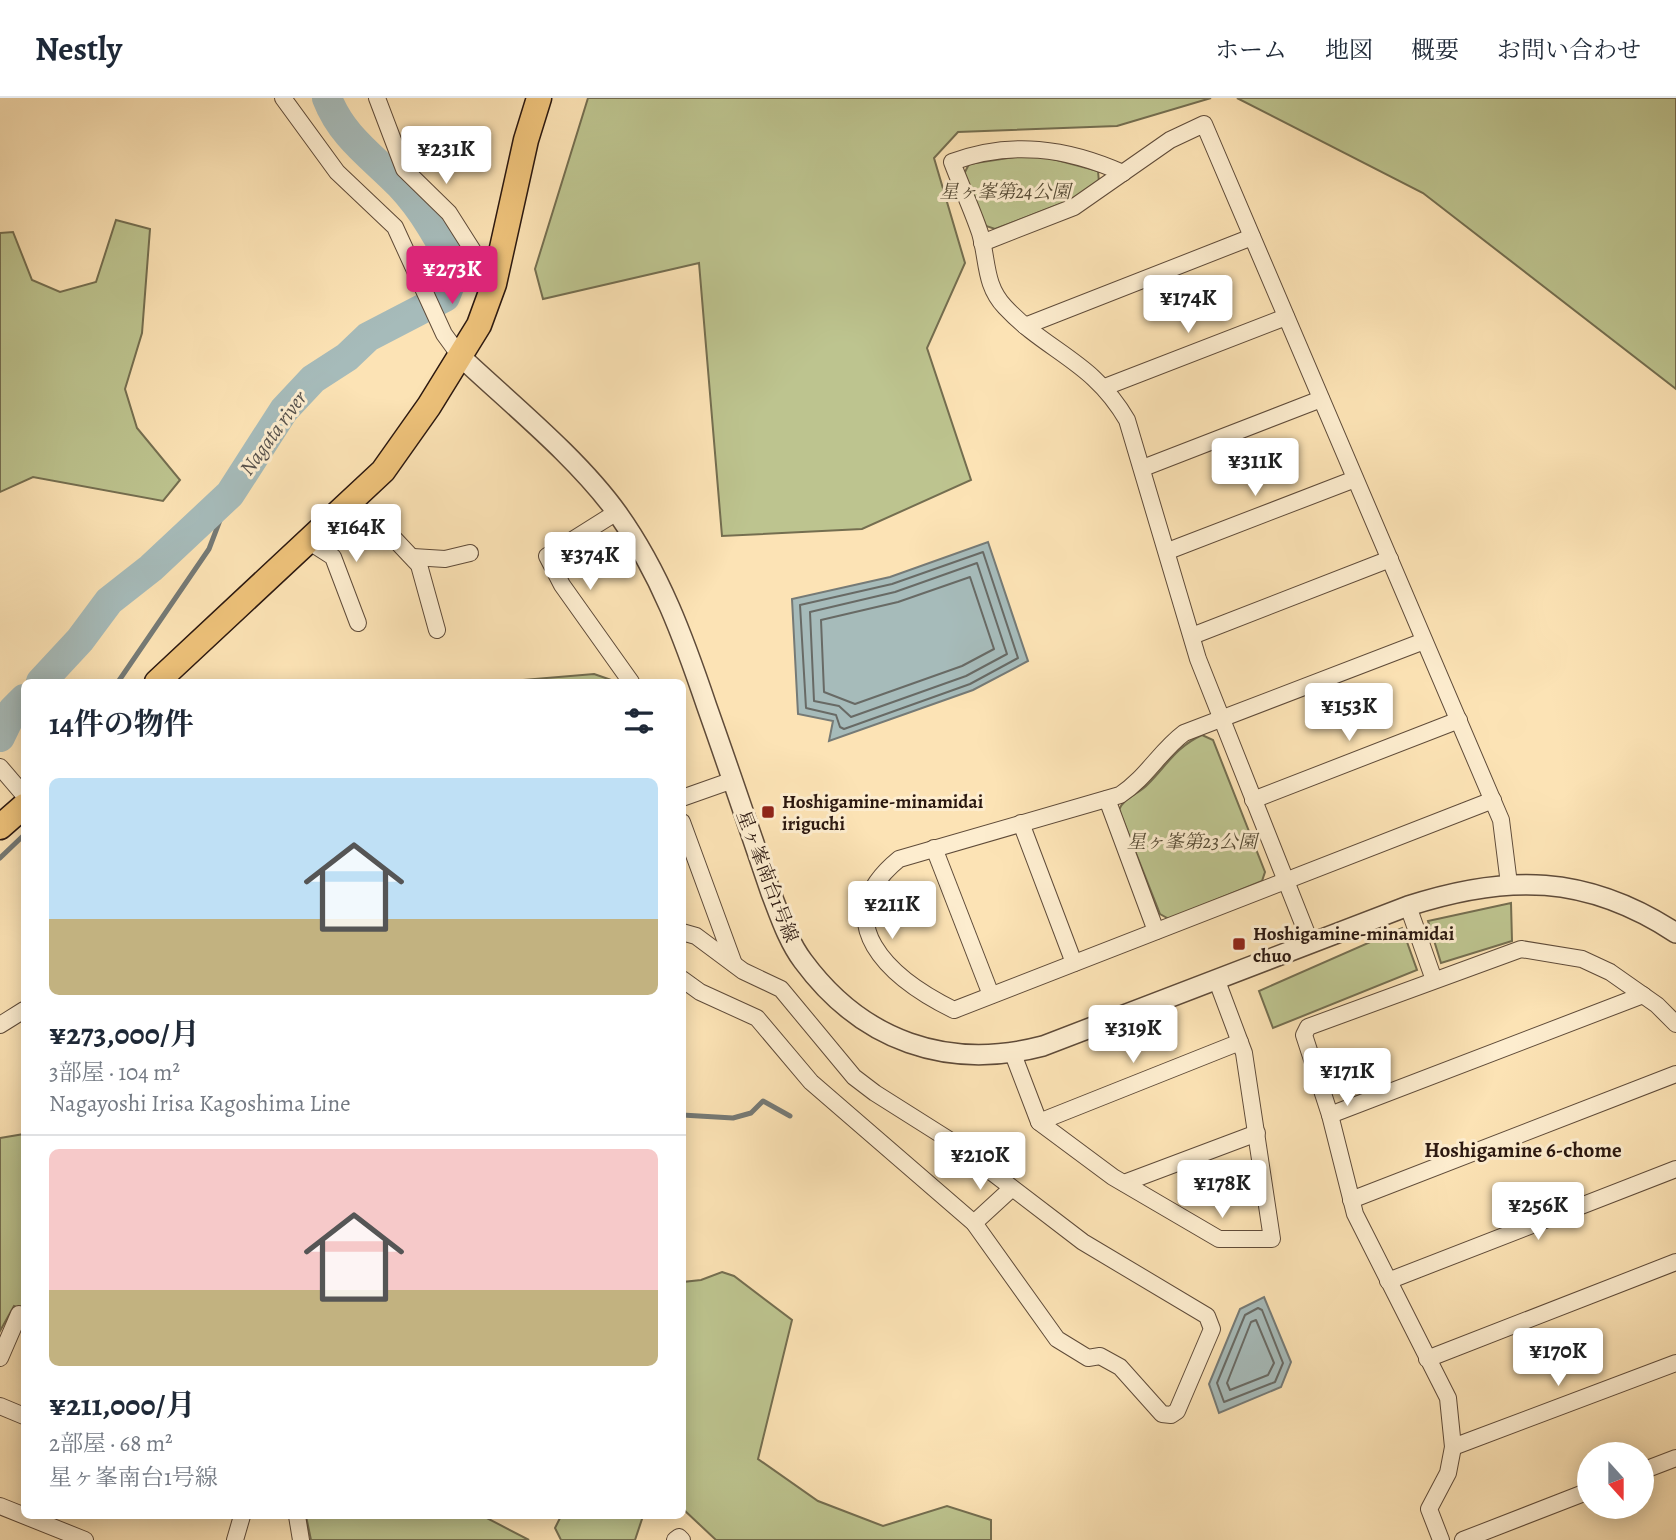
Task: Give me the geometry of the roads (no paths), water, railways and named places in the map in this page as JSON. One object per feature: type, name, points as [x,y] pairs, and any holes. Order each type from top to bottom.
[{"type":"main road","points":[[160,679],[383,471],[460,356],[479,325],[494,284],[526,140],[540,98]]},
{"type":"main road","points":[[0,827],[21,809]]},
{"type":"street","points":[[283,98],[337,172],[394,227],[444,334],[460,356]]},
{"type":"street","points":[[377,98],[404,169],[449,213],[494,284]]},
{"type":"street","points":[[982,243],[1074,208],[1170,139],[1204,124],[1493,800],[1505,835],[1509,884]]},
{"type":"street","points":[[1123,173],[1093,159],[1041,147],[972,155],[952,162],[982,243],[986,278],[993,290],[1025,326],[1091,372],[1105,387],[1127,420],[1192,636],[1221,719],[1311,944]]},
{"type":"street","points":[[1025,326],[1252,237]]},
{"type":"street","points":[[1105,387],[1286,317]]},
{"type":"street","name":"星ヶ峯南台1号線","points":[[460,356],[584,475],[617,512],[663,589],[788,935],[802,960],[836,1001],[860,1020],[912,1045],[945,1053],[994,1056],[1043,1046],[1408,906],[1454,891],[1523,883],[1582,891],[1651,917],[1676,933]]},
{"type":"street","points":[[1143,468],[1321,399]]},
{"type":"street","points":[[1168,551],[1355,479]]},
{"type":"street","points":[[345,507],[361,521],[385,529],[414,557],[419,565],[437,630]]},
{"type":"street","points":[[617,512],[547,556],[562,585],[629,679]]},
{"type":"street","points":[[308,541],[333,557],[358,623]]},
{"type":"street","points":[[414,557],[445,559],[470,553]]},
{"type":"street","points":[[1192,636],[1390,559]]},
{"type":"street","points":[[1424,641],[1184,733],[1164,750],[1131,788],[1107,799],[900,859],[877,881],[866,910],[865,928],[872,946],[886,965],[913,987],[954,1010],[1493,800]]},
{"type":"street","points":[[1253,800],[1458,720]]},
{"type":"street","points":[[0,767],[21,792]]},
{"type":"street","points":[[686,797],[733,779]]},
{"type":"street","points":[[1107,799],[1156,931]]},
{"type":"street","points":[[1021,823],[1074,963]]},
{"type":"street","points":[[686,833],[734,964]]},
{"type":"street","points":[[934,848],[991,995]]},
{"type":"street","points":[[1408,906],[1434,980]]},
{"type":"street","points":[[686,933],[695,936],[734,964],[781,989],[854,1077],[951,1141],[1083,1242],[1207,1317],[1212,1329],[1177,1411],[1171,1415],[1162,1414],[1120,1367],[1100,1356],[1088,1357],[1057,1339],[974,1223],[811,1082],[757,1018],[700,992],[686,982]]},
{"type":"street","points":[[1441,1540],[1429,1509],[1448,1473],[1453,1447],[1448,1398],[1363,1233],[1304,1035],[1308,1027],[1521,949],[1582,959],[1610,972],[1643,995],[1676,1024]]},
{"type":"street","points":[[1013,1054],[1039,1122],[1124,1183],[1219,1239],[1272,1239],[1257,1133],[1240,1042],[1217,981]]},
{"type":"street","points":[[1330,1115],[1643,995]]},
{"type":"street","points":[[0,1025],[21,1012]]},
{"type":"street","points":[[1039,1122],[1240,1042]]},
{"type":"street","points":[[1351,1200],[1676,1074]]},
{"type":"street","points":[[1124,1183],[1257,1133]]},
{"type":"street","points":[[1388,1281],[1676,1169]]},
{"type":"street","points":[[974,1223],[1011,1189]]},
{"type":"street","points":[[1427,1359],[1676,1262]]},
{"type":"street","points":[[0,1358],[19,1314],[21,1315]]},
{"type":"street","points":[[1453,1447],[1676,1363]]},
{"type":"street","points":[[0,1406],[21,1415]]},
{"type":"street","points":[[1654,1466],[1676,1458]]},
{"type":"street","points":[[1463,1540],[1577,1496]]},
{"type":"street","points":[[0,1506],[21,1514]]},
{"type":"street","points":[[32,1519],[85,1540]]},
{"type":"street","points":[[236,1540],[241,1519]]},
{"type":"street","points":[[298,1519],[301,1540]]},
{"type":"street","points":[[676,1540],[679,1537],[682,1540]]},
{"type":"water","points":[[988,542],[1028,661],[973,690],[829,741],[833,721],[798,714],[792,599],[890,577]]},
{"type":"water","points":[[1264,1297],[1291,1362],[1281,1387],[1219,1413],[1209,1384],[1240,1309]]},
{"type":"waterway","name":"Nagata river","points":[[44,679],[80,640],[109,601],[151,568],[230,494],[284,410],[313,379],[347,357],[368,337],[445,297],[455,272],[438,238],[408,194],[349,135],[327,98]]},
{"type":"waterway","points":[[120,679],[209,549],[230,494]]},
{"type":"waterway","name":"Nagata river","points":[[0,737],[13,710],[21,702]]},
{"type":"waterway","points":[[0,858],[21,838]]},
{"type":"waterway","points":[[686,1115],[733,1118],[751,1113],[763,1101],[790,1116]]},
{"type":"place","name":"Hoshigamine-minamidai iriguchi","points":[[768,812]]},
{"type":"place","name":"Hoshigamine-minamidai chuo","points":[[1239,944]]},
{"type":"district","name":"Hoshigamine 6-chome","points":[[1523,1150]]},
{"type":"park label","name":"星ヶ峯第24公園","points":[[1005,191]]},
{"type":"park label","name":"星ヶ峯第23公園","points":[[1192,841]]}]
